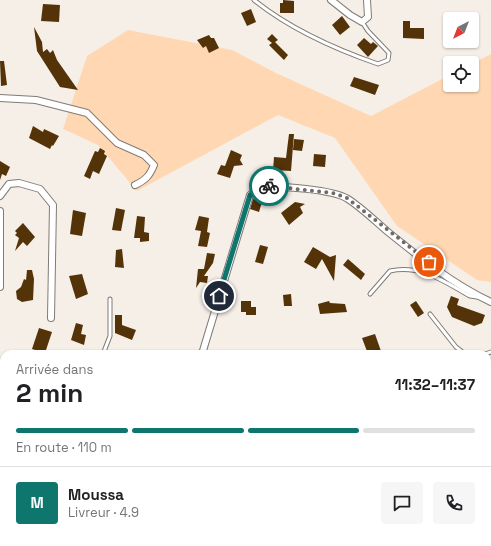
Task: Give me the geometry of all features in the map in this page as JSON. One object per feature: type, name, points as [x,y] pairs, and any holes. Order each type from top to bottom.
[{"type":"street","points":[[331,0],[350,15],[362,22],[368,17],[367,0]]},
{"type":"street","points":[[0,98],[36,100],[87,113],[117,143],[144,155],[154,164],[151,174],[144,181],[135,184]]},
{"type":"street","points":[[0,196],[9,184],[19,183],[40,189],[53,204],[51,318]]},
{"type":"street","points":[[203,350],[250,195],[261,187],[333,193],[347,198],[440,271],[491,302]]},
{"type":"street","points":[[0,211],[0,287]]},
{"type":"lane","points":[[254,0],[273,15],[340,51],[378,64],[388,60],[389,52],[368,31],[362,22]]},
{"type":"lane","points":[[370,294],[390,271],[408,269],[432,274],[470,296],[481,297]]},
{"type":"lane","points":[[105,350],[110,336],[110,299]]},
{"type":"lane","points":[[430,314],[460,350]]},
{"type":"shaded area","points":[[128,30],[232,50],[276,73],[371,116],[443,79],[443,92],[479,92],[479,60],[491,54],[491,282],[477,280],[397,226],[335,138],[278,115],[137,191],[98,145],[63,129],[87,56]]},
{"type":"building","points":[[283,0],[294,1],[294,13],[280,13],[280,3],[283,3]]},
{"type":"building","points":[[43,4],[60,5],[59,22],[41,21]]},
{"type":"building","points":[[251,9],[256,22],[247,26],[241,13]]},
{"type":"building","points":[[342,16],[350,27],[340,35],[332,25]]},
{"type":"building","points":[[403,21],[410,21],[410,28],[424,28],[424,39],[403,38]]},
{"type":"building","points":[[34,27],[42,42],[43,52],[47,49],[50,53],[53,50],[57,60],[78,90],[60,87],[37,51]]},
{"type":"building","points":[[272,34],[278,40],[275,42],[288,55],[284,60],[269,45],[272,43],[267,39]]},
{"type":"building","points":[[209,35],[211,38],[214,38],[219,48],[209,53],[206,46],[203,48],[197,40]]},
{"type":"building","points":[[364,38],[371,44],[373,42],[378,46],[368,57],[357,45]]},
{"type":"building","points":[[0,61],[4,61],[7,85],[1,86]]},
{"type":"building","points":[[354,77],[379,85],[375,95],[350,86]]},
{"type":"building","points":[[33,126],[43,132],[44,129],[59,136],[50,149],[29,138]]},
{"type":"building","points":[[289,134],[294,134],[291,171],[273,170],[274,157],[286,158]]},
{"type":"building","points":[[294,139],[304,140],[302,151],[293,150]]},
{"type":"building","points":[[100,148],[105,151],[104,154],[107,156],[99,174],[93,171],[90,179],[84,176],[95,151],[98,152]]},
{"type":"building","points":[[231,150],[242,155],[240,160],[243,165],[234,166],[230,178],[217,174],[221,165],[225,166]]},
{"type":"building","points":[[314,154],[326,155],[325,167],[313,166]]},
{"type":"building","points":[[0,161],[10,167],[6,176],[2,174],[0,180]]},
{"type":"building","points":[[253,199],[262,202],[259,212],[250,209]]},
{"type":"building","points":[[295,202],[305,204],[300,207],[303,213],[289,225],[281,213]]},
{"type":"building","points":[[116,208],[125,210],[121,231],[112,230]]},
{"type":"building","points":[[73,210],[86,213],[82,236],[70,234]]},
{"type":"building","points":[[137,216],[145,217],[144,232],[149,233],[149,241],[140,242],[140,238],[134,238]]},
{"type":"building","points":[[199,216],[209,218],[207,232],[210,233],[207,247],[198,246],[201,231],[195,230]]},
{"type":"building","points":[[23,223],[35,237],[27,246],[23,242],[15,251],[19,238],[15,235],[17,233],[15,231]]},
{"type":"building","points":[[260,245],[268,247],[263,264],[255,262]]},
{"type":"building","points":[[313,247],[330,257],[336,255],[334,281],[322,259],[316,269],[304,262]]},
{"type":"building","points":[[122,249],[124,268],[115,267],[116,250]]},
{"type":"building","points":[[207,253],[215,254],[213,263],[204,276],[208,276],[207,283],[200,282],[196,288],[198,269],[204,269]]},
{"type":"building","points":[[348,259],[365,274],[361,280],[343,265]]},
{"type":"building","points":[[27,270],[32,270],[34,279],[33,300],[22,302],[17,299],[16,291],[21,287],[24,279],[26,280]]},
{"type":"building","points":[[82,274],[88,294],[76,299],[69,276]]},
{"type":"building","points":[[291,294],[292,306],[284,306],[283,295]]},
{"type":"building","points":[[451,296],[459,299],[457,305],[485,315],[482,323],[474,326],[452,317],[447,307]]},
{"type":"building","points":[[241,301],[251,301],[251,307],[256,307],[256,315],[246,315],[246,312],[241,312]]},
{"type":"building","points":[[329,301],[330,303],[345,304],[347,312],[320,314],[318,304]]},
{"type":"building","points":[[416,301],[424,313],[418,317],[410,305]]},
{"type":"building","points":[[115,315],[122,315],[122,325],[136,330],[132,340],[115,333]]},
{"type":"building","points":[[76,323],[83,325],[81,334],[86,335],[84,345],[71,340]]},
{"type":"building","points":[[39,328],[52,332],[46,350],[32,349]]},
{"type":"building","points":[[375,334],[381,350],[366,350],[362,338]]},
{"type":"way so far","points":[[269,186],[333,193],[347,198],[394,237],[429,262]]},
{"type":"route","points":[[219,296],[250,195],[261,187],[269,186]]}]
